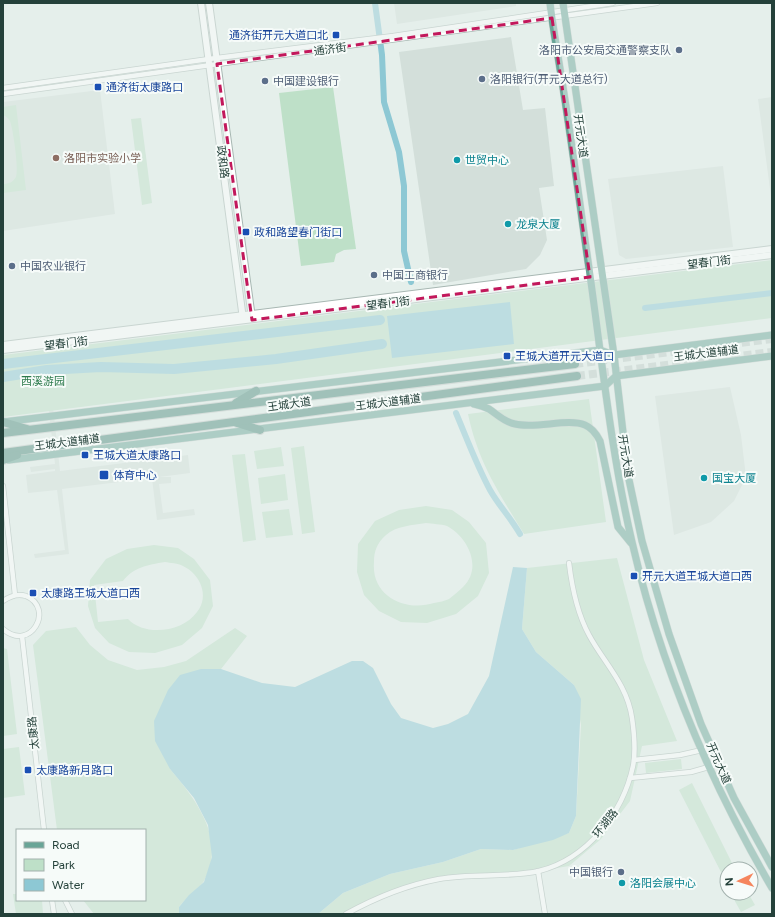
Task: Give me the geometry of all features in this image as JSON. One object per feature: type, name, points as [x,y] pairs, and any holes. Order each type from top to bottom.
[{"type":"highway","name":"王城大道","points":[[3,433],[575,364]]},
{"type":"highway","name":"王城大道","points":[[3,453],[577,376]]},
{"type":"highway","points":[[233,405],[256,391]]},
{"type":"highway","points":[[3,422],[32,430]]},
{"type":"highway","points":[[234,422],[260,430]]},
{"type":"highway","points":[[3,460],[34,449]]},
{"type":"main road","name":"开元大道","points":[[550,3],[618,477],[632,544],[659,638],[691,728],[725,803],[772,888]]},
{"type":"main road","name":"开元大道","points":[[564,10],[614,355],[628,475],[642,541],[669,634],[701,724],[734,798],[772,867]]},
{"type":"main road","name":"王城大道辅道","points":[[3,422],[600,350],[614,355],[772,335]]},
{"type":"main road","name":"王城大道辅道","points":[[616,376],[772,356]]},
{"type":"main road","points":[[605,386],[616,376]]},
{"type":"main road","name":"王城大道辅道","points":[[3,460],[260,430],[605,386]]},
{"type":"main road","points":[[472,403],[488,409],[499,417],[515,424],[576,424],[586,425],[592,430],[600,440],[618,527],[632,544]]},
{"type":"street","name":"政和路","points":[[201,3],[243,318]]},
{"type":"street","name":"政和路","points":[[209,3],[252,317]]},
{"type":"street","name":"通济街","points":[[3,94],[210,62],[360,43],[551,15],[564,10],[613,3]]},
{"type":"street","name":"通济街","points":[[564,10],[657,3]]},
{"type":"street","name":"通济街","points":[[3,88],[210,62]]},
{"type":"street","name":"望春门街","points":[[602,273],[772,249]]},
{"type":"street","name":"望春门街","points":[[3,345],[252,317],[590,274],[772,255]]},
{"type":"street","name":"望春门街","points":[[3,350],[243,318]]},
{"type":"street","points":[[3,486],[15,595]]},
{"type":"street","name":"环湖路","points":[[346,914],[390,893],[424,882],[461,876],[538,871],[568,859],[579,852],[597,835],[614,814],[630,778],[634,760],[632,716],[626,695],[619,679],[595,645],[582,620],[575,600],[569,563]]},
{"type":"street","points":[[3,601],[15,595],[29,598],[35,602],[39,610],[37,624],[33,630],[22,636],[15,636],[3,629]]},
{"type":"street","name":"太康路","points":[[22,636],[44,829]]},
{"type":"street","points":[[634,760],[680,755],[712,748]]},
{"type":"street","points":[[630,778],[691,772],[719,764]]},
{"type":"street","points":[[538,871],[545,914]]},
{"type":"street","points":[[52,901],[54,914]]},
{"type":"street","points":[[66,901],[72,914]]},
{"type":"highlighted area","points":[[552,18],[590,277],[252,320],[217,64]]},
{"type":"shaded area","points":[[394,3],[516,3],[516,6],[397,24]]},
{"type":"shaded area","points":[[511,37],[523,110],[545,108],[554,186],[539,188],[547,240],[540,255],[526,269],[433,285],[399,52]]},
{"type":"shaded area","name":"洛阳市实验小学","points":[[100,90],[115,214],[3,231],[3,102]]},
{"type":"shaded area","points":[[772,97],[772,204],[758,99]]},
{"type":"shaded area","points":[[723,166],[733,247],[626,259],[619,255],[608,179]]},
{"type":"shaded area","points":[[730,387],[741,435],[746,477],[734,501],[711,522],[674,535],[655,396]]},
{"type":"shaded area","points":[[52,398],[60,471],[188,455],[190,473],[159,477],[171,477],[171,483],[159,484],[163,513],[194,509],[195,515],[157,520],[152,478],[62,489],[69,554],[35,558],[34,554],[65,550],[57,490],[28,493],[26,475],[55,471],[55,469],[31,472],[30,467],[55,464],[48,404]]},
{"type":"green space","points":[[333,87],[356,249],[344,250],[336,254],[334,262],[301,266],[279,93]]},
{"type":"green space","points":[[16,105],[26,190],[3,193],[3,184],[11,182],[16,177],[17,166],[11,125],[10,121],[3,115],[3,107]]},
{"type":"green space","points":[[141,118],[152,203],[142,205],[131,119]]},
{"type":"green space","name":"西溪游园","points":[[772,260],[772,318],[3,417],[3,355]]},
{"type":"green space","points":[[589,399],[606,522],[524,534],[490,477],[477,447],[468,414]]},
{"type":"green space","points":[[304,446],[315,532],[302,534],[291,448]]},
{"type":"green space","points":[[281,447],[284,466],[257,469],[254,451]]},
{"type":"green space","points":[[245,454],[256,540],[243,542],[232,455]]},
{"type":"green space","points":[[285,474],[288,500],[261,504],[258,478]]},
{"type":"green space","points":[[426,506],[452,510],[469,522],[486,543],[489,573],[478,596],[456,614],[427,623],[401,622],[379,611],[364,595],[357,572],[358,544],[375,521],[399,510]],"holes":[[[426,523],[447,526],[455,531],[467,545],[472,562],[472,571],[469,579],[463,587],[449,599],[423,605],[401,603],[392,599],[378,584],[375,574],[375,551],[378,544],[390,532],[410,525]]]},
{"type":"green space","points":[[289,509],[293,535],[266,538],[262,512]]},
{"type":"green space","points":[[154,545],[178,548],[194,559],[210,580],[213,606],[202,628],[182,645],[155,653],[129,652],[109,643],[95,628],[88,606],[90,580],[106,559],[127,549]],"holes":[[[165,562],[183,566],[194,574],[201,586],[203,593],[201,606],[191,619],[183,624],[164,630],[144,628],[135,625],[128,619],[98,622],[94,585],[123,581],[127,576],[141,567]]]},
{"type":"green space","points":[[617,558],[644,660],[677,741],[642,746],[630,801],[601,839],[569,866],[539,871],[438,881],[404,889],[361,906],[350,914],[318,914],[343,893],[390,874],[443,862],[481,849],[513,850],[569,833],[576,816],[581,725],[574,685],[536,652],[522,629],[527,568]]},
{"type":"green space","points":[[76,627],[90,645],[108,660],[137,670],[164,667],[186,661],[235,628],[247,636],[221,669],[201,669],[170,769],[190,794],[198,807],[210,835],[212,850],[210,865],[204,881],[179,907],[179,914],[94,914],[84,901],[146,901],[146,829],[57,829],[33,645],[46,631]]},
{"type":"green space","points":[[3,648],[7,649],[17,734],[3,736]]},
{"type":"green space","points":[[19,747],[25,795],[3,798],[3,749]]},
{"type":"green space","points":[[681,759],[682,769],[646,773],[645,763]]},
{"type":"green space","points":[[692,783],[731,861],[719,861],[719,868],[679,790]]},
{"type":"green space","points":[[13,894],[16,894],[16,901],[42,901],[43,914],[16,914]]},
{"type":"green space","points":[[735,901],[753,901],[755,905],[741,912]]},
{"type":"water","points":[[510,302],[514,344],[392,358],[387,316]]},
{"type":"water","points":[[513,567],[527,568],[522,629],[536,652],[574,685],[581,699],[576,816],[569,833],[553,840],[513,850],[481,849],[443,862],[390,874],[343,893],[318,914],[179,914],[179,907],[189,895],[204,882],[212,857],[208,825],[194,798],[170,769],[155,741],[154,721],[168,690],[180,675],[201,669],[221,669],[262,683],[295,687],[352,661],[363,661],[373,668],[391,704],[401,718],[433,728],[448,724],[468,714],[489,676]]},
{"type":"waterway","points":[[375,3],[382,55],[384,102],[399,152],[404,186],[404,251],[411,282]]},
{"type":"waterway","points":[[645,308],[772,293]]},
{"type":"waterway","points":[[3,364],[380,320]]},
{"type":"waterway","points":[[3,377],[47,370],[101,367],[174,369],[276,359],[382,344]]},
{"type":"waterway","points":[[456,413],[476,462],[490,490],[520,534]]},
{"type":"tunnel","points":[[575,364],[772,339]]},
{"type":"tunnel","points":[[577,376],[772,352]]},
{"type":"place","name":"通济街开元大道口北","points":[[336,35]]},
{"type":"place","name":"洛阳市公安局交通警察支队","points":[[679,50]]},
{"type":"place","name":"洛阳银行(开元大道总行)","points":[[482,79]]},
{"type":"place","name":"中国建设银行","points":[[265,81]]},
{"type":"place","name":"通济街太康路口","points":[[98,87]]},
{"type":"place","name":"洛阳市实验小学","points":[[56,158]]},
{"type":"place","name":"世贸中心","points":[[457,160]]},
{"type":"place","name":"龙泉大厦","points":[[508,224]]},
{"type":"place","name":"政和路望春门街口","points":[[246,232]]},
{"type":"place","name":"中国农业银行","points":[[12,266]]},
{"type":"place","name":"中国工商银行","points":[[374,275]]},
{"type":"place","name":"王城大道开元大道口","points":[[507,356]]},
{"type":"place","name":"王城大道太康路口","points":[[85,455]]},
{"type":"place","name":"体育中心","points":[[104,475]]},
{"type":"place","name":"国宝大厦","points":[[704,478]]},
{"type":"place","name":"开元大道王城大道口西","points":[[634,576]]},
{"type":"place","name":"太康路王城大道口西","points":[[33,593]]},
{"type":"place","name":"太康路新月路口","points":[[28,770]]},
{"type":"place","name":"中国银行","points":[[621,872]]},
{"type":"place","name":"洛阳会展中心","points":[[622,883]]}]
